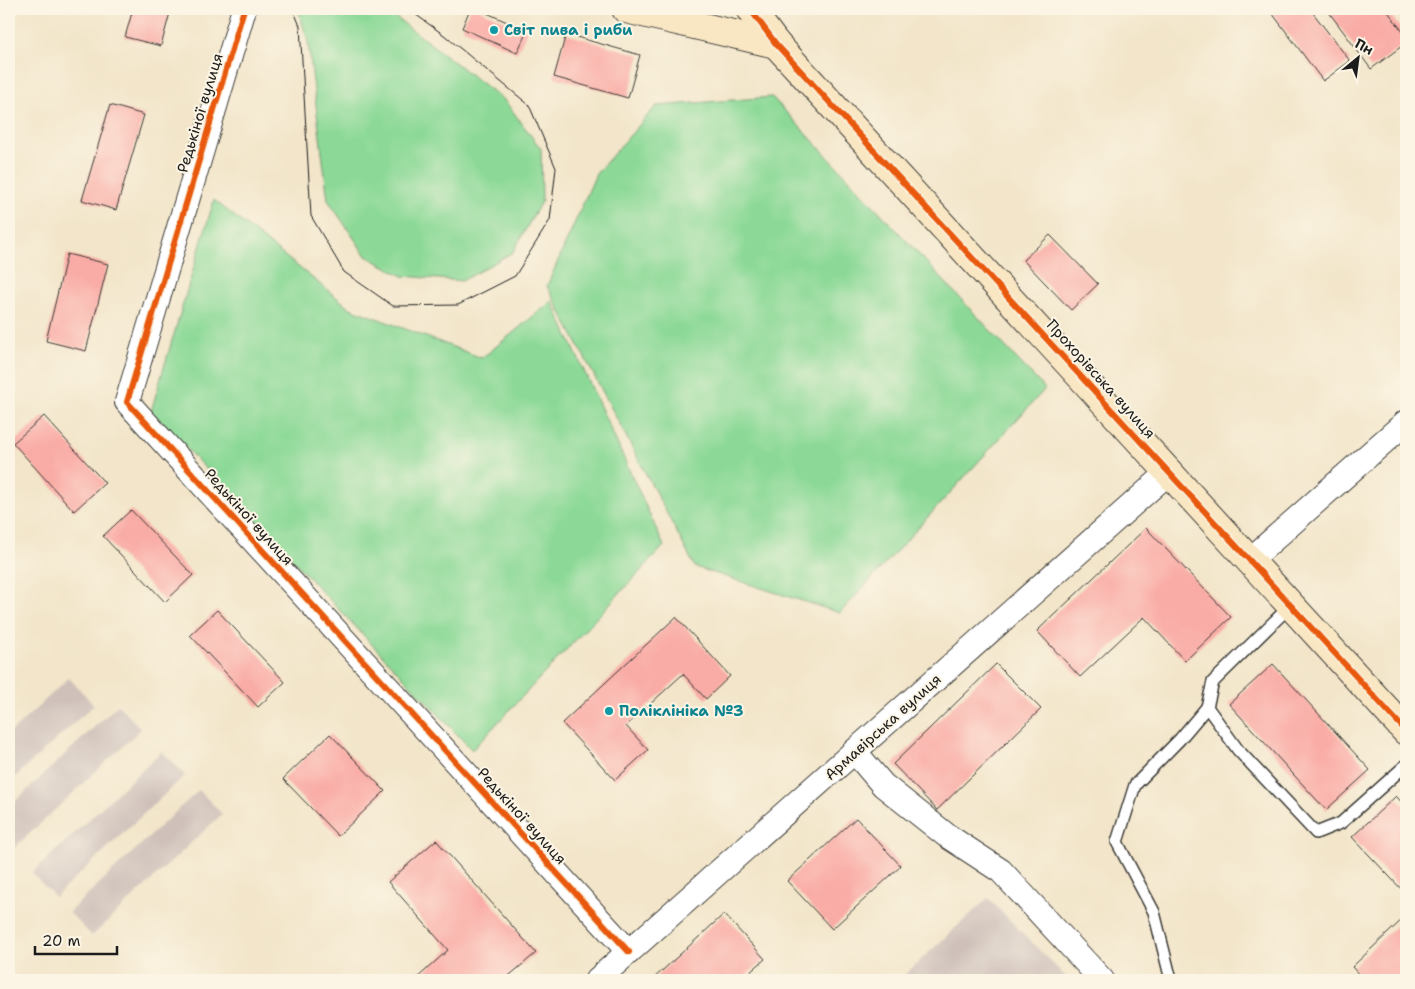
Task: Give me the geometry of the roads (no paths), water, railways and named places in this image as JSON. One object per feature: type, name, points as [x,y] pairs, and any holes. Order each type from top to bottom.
[{"type":"street","name":"Редькіної вулиця","points":[[244,9],[127,402],[629,952]]},
{"type":"street","points":[[626,9],[776,44]]},
{"type":"street","name":"Прохорівська вулиця","points":[[750,9],[776,44],[1406,731]]},
{"type":"street","points":[[1250,560],[1406,422]]},
{"type":"street","name":"Армавірська вулиця","points":[[597,980],[1169,472]]},
{"type":"street","points":[[855,752],[883,785],[946,834],[1001,871],[1102,980]]},
{"type":"lane","points":[[1171,980],[1154,912],[1118,842],[1135,786],[1180,739],[1207,707],[1213,682],[1291,605]]},
{"type":"lane","points":[[1207,707],[1238,750],[1316,833],[1341,823],[1406,765]]},
{"type":"tram line","points":[[293,9],[300,26],[311,216],[344,272],[393,306],[458,305],[515,276],[550,220],[556,168],[529,105],[444,35],[408,9]]},
{"type":"place","name":"Світ пива і риби","points":[[494,30]]},
{"type":"place","name":"Поліклініка №3","points":[[609,711]]}]
